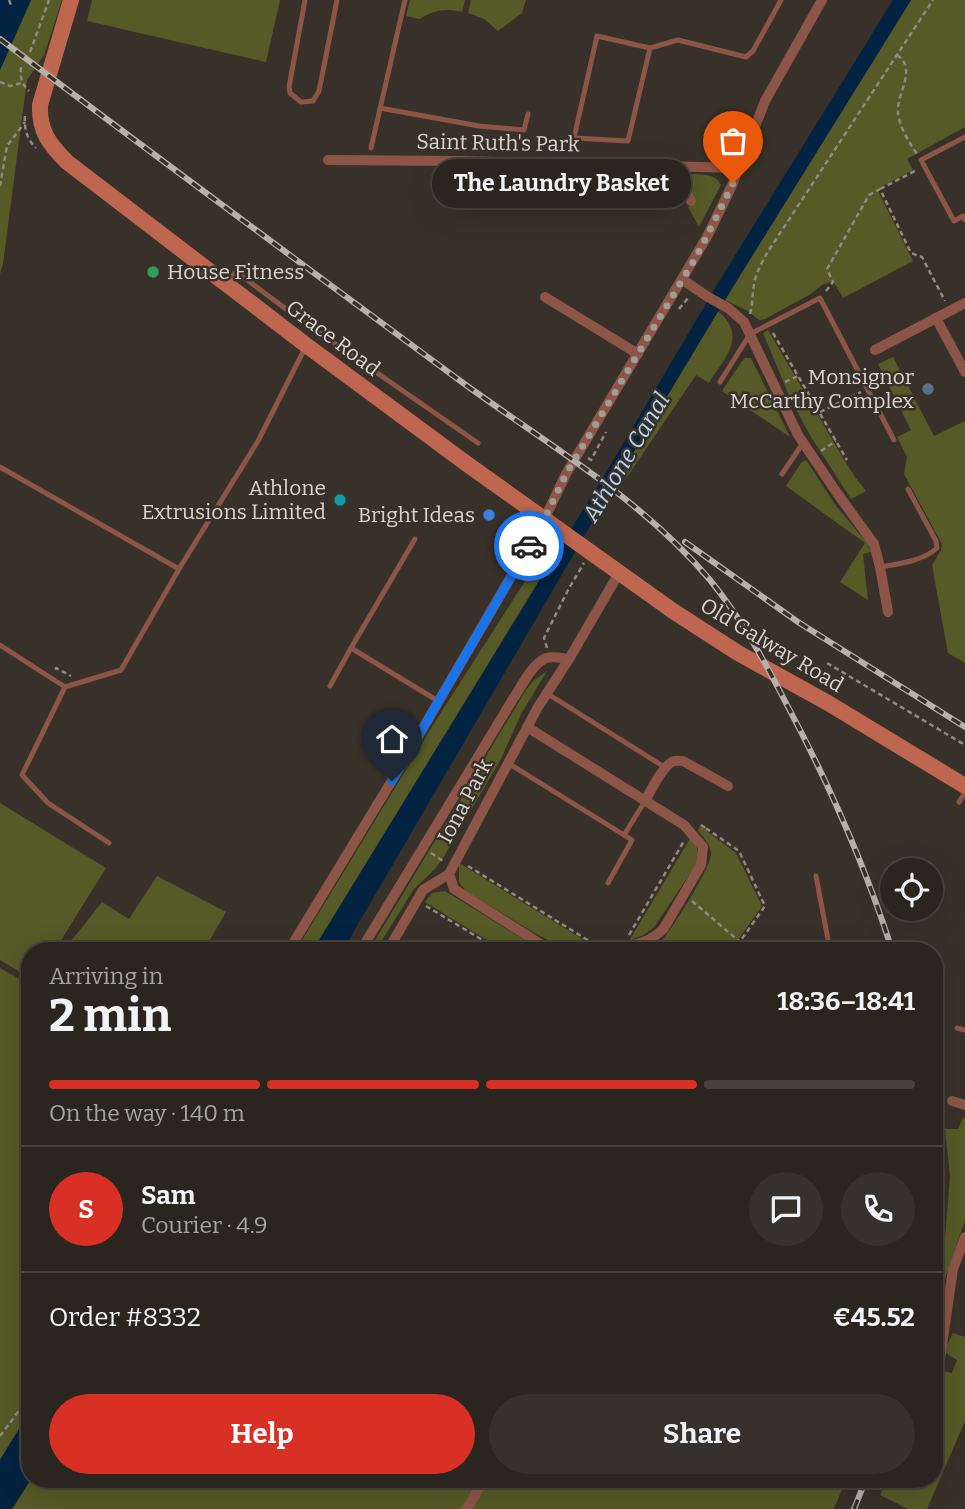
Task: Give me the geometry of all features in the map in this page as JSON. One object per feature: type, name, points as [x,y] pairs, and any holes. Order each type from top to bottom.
[{"type":"main road","points":[[36,99],[71,0]]},
{"type":"main road","name":"Grace Road","points":[[36,99],[43,130],[61,155],[306,345],[562,533]]},
{"type":"main road","name":"Old Galway Road","points":[[562,533],[588,556],[620,573],[738,653],[828,703],[965,786]]},
{"type":"street","points":[[294,942],[438,702],[544,520],[566,474],[683,280],[708,234],[765,101],[822,0]]},
{"type":"street","name":"Saint Ruth's Park","points":[[327,160],[738,168]]},
{"type":"street","points":[[668,166],[691,201]]},
{"type":"street","points":[[683,280],[728,308],[744,322],[789,419],[876,549],[888,612]]},
{"type":"street","points":[[545,297],[638,354]]},
{"type":"street","points":[[875,350],[965,303]]},
{"type":"street","points":[[936,318],[965,372]]},
{"type":"street","name":"Iona Park","points":[[538,942],[454,889],[449,874],[538,707],[620,573]]},
{"type":"street","points":[[366,942],[533,669],[549,657],[569,659]]},
{"type":"street","points":[[527,727],[668,815],[701,843],[704,851],[701,865],[684,895],[658,935],[642,942]]},
{"type":"street","points":[[645,801],[671,762],[683,761],[728,786]]},
{"type":"street","points":[[393,942],[423,890],[449,874]]},
{"type":"street","points":[[952,1101],[965,1105]]},
{"type":"street","points":[[943,1338],[953,1269],[965,1237]]},
{"type":"street","points":[[467,1509],[479,1488]]},
{"type":"lane","points":[[305,0],[289,87],[290,93],[301,102],[313,101],[319,90],[337,0]]},
{"type":"lane","points":[[371,148],[405,0]]},
{"type":"lane","points":[[650,48],[628,141],[574,138],[597,36],[650,48],[678,40],[746,57],[753,51],[780,0]]},
{"type":"lane","points":[[380,108],[479,126],[524,130],[528,114]]},
{"type":"lane","points":[[965,137],[923,163],[954,221],[963,216],[965,220]]},
{"type":"lane","points":[[226,284],[233,274],[238,273],[309,326],[478,443]]},
{"type":"lane","points":[[720,382],[750,334],[820,299],[894,440]]},
{"type":"lane","points":[[109,843],[48,803],[22,775],[65,687],[121,670],[258,440],[306,345]]},
{"type":"lane","points":[[782,474],[803,443]]},
{"type":"lane","points":[[0,467],[179,569]]},
{"type":"lane","points":[[880,567],[904,563],[929,554],[937,548],[936,541],[908,489]]},
{"type":"lane","points":[[330,686],[415,539]]},
{"type":"lane","points":[[0,645],[65,687]]},
{"type":"lane","points":[[351,648],[438,702]]},
{"type":"lane","points":[[548,694],[666,768]]},
{"type":"lane","points":[[508,763],[632,841],[608,883]]},
{"type":"lane","points":[[959,802],[965,793]]},
{"type":"lane","points":[[624,835],[645,801]]},
{"type":"lane","points":[[816,876],[828,942]]},
{"type":"lane","points":[[957,1028],[965,1030]]},
{"type":"path","points":[[9,0],[12,8]]},
{"type":"path","points":[[30,52],[49,0]]},
{"type":"path","points":[[744,322],[752,307],[757,272],[767,253],[933,0]]},
{"type":"path","points":[[820,299],[833,282],[827,269],[869,195],[923,163],[899,120],[898,102],[906,66],[904,60],[897,55]]},
{"type":"path","points":[[21,67],[22,83],[36,99]]},
{"type":"path","points":[[0,82],[10,86],[22,83]]},
{"type":"path","points":[[0,186],[7,146],[24,122],[29,141],[42,155]]},
{"type":"path","points":[[880,189],[911,253],[922,257],[950,311]]},
{"type":"path","points":[[768,325],[847,460]]},
{"type":"path","points":[[784,383],[798,376]]},
{"type":"path","points":[[819,412],[867,389]]},
{"type":"path","points":[[822,451],[835,441]]},
{"type":"path","points":[[549,657],[544,638],[588,556]]},
{"type":"path","points":[[827,663],[965,745]]},
{"type":"path","points":[[51,678],[57,668],[77,680]]},
{"type":"path","points":[[628,937],[696,822],[739,851],[765,906],[740,942],[684,895]]},
{"type":"path","points":[[430,852],[439,859]]},
{"type":"path","points":[[456,858],[591,942]]},
{"type":"path","points":[[417,900],[486,942]]},
{"type":"path","points":[[0,1436],[21,1408]]},
{"type":"green space","points":[[31,0],[62,0],[44,55],[27,80],[0,274],[0,70]]},
{"type":"green space","points":[[92,0],[280,0],[266,62],[87,21]]},
{"type":"green space","points":[[410,0],[465,0],[462,12],[440,11],[420,19],[406,16]]},
{"type":"green space","points":[[471,0],[526,0],[522,13],[498,31],[484,19],[468,13]]},
{"type":"green space","points":[[911,0],[965,0],[965,127],[907,159],[913,170],[877,189],[913,261],[843,298],[833,281],[822,285],[809,295],[759,320],[725,300]]},
{"type":"green space","points":[[691,174],[712,177],[721,185],[699,227],[688,207],[696,202],[682,179]]},
{"type":"green space","points":[[718,311],[732,330],[733,338],[727,356],[709,383],[696,375],[627,477],[621,473]]},
{"type":"green space","points":[[768,330],[843,458],[866,491],[851,499],[811,437],[790,398],[763,333]]},
{"type":"green space","points":[[893,357],[934,436],[965,421],[965,663],[948,653],[932,565],[942,544],[904,474],[907,457],[897,437],[911,430],[878,364]]},
{"type":"green space","points":[[745,358],[751,358],[790,437],[722,391]]},
{"type":"green space","points":[[806,460],[836,506],[868,544],[871,552],[863,554],[868,600],[840,582],[865,543],[786,486],[801,463]]},
{"type":"green space","points":[[550,542],[556,544],[559,548],[318,942],[301,942],[440,714]]},
{"type":"green space","points":[[547,671],[521,714],[501,759],[443,858],[414,889],[381,942],[374,942],[526,690]]},
{"type":"green space","points":[[0,803],[106,868],[60,942],[21,942],[21,973],[0,960]]},
{"type":"green space","points":[[700,826],[736,853],[762,906],[737,942],[661,942],[697,886],[709,861],[711,851],[698,830]]},
{"type":"green space","points":[[691,837],[697,848],[698,862],[654,927],[629,941]]},
{"type":"green space","points":[[459,863],[587,942],[551,942],[466,891],[459,882]]},
{"type":"green space","points":[[157,876],[226,912],[209,942],[70,942],[102,902],[129,919]]},
{"type":"green space","points":[[445,891],[528,942],[490,942],[425,902],[432,893]]},
{"type":"green space","points":[[0,968],[21,980],[21,1426],[0,1460]]},
{"type":"green space","points":[[965,1118],[965,1220],[946,1275],[943,1294],[950,1176],[945,1129],[958,1129]]},
{"type":"green space","points":[[953,1333],[965,1337],[965,1421],[943,1472],[943,1371],[952,1373],[957,1360],[946,1353]]},
{"type":"green space","points":[[25,1488],[842,1488],[834,1509],[12,1509]]},
{"type":"green space","points":[[883,1488],[936,1488],[927,1509],[908,1509],[880,1495]]},
{"type":"water","points":[[0,0],[31,0],[0,70]]},
{"type":"water","name":"Athlone Canal","points":[[893,0],[911,0],[621,473],[348,942],[318,942],[611,464],[723,275]]},
{"type":"water","points":[[21,1426],[21,1488],[25,1488],[12,1509],[0,1509],[0,1460]]},
{"type":"railway","points":[[0,39],[459,380],[591,473],[623,497],[683,550],[732,609],[778,687],[845,824],[889,942]]},
{"type":"railway","points":[[685,542],[798,622],[965,727]]},
{"type":"railway","points":[[854,1509],[862,1488]]},
{"type":"way so far","points":[[529,546],[566,474],[696,257],[733,183]]},
{"type":"place","name":"The Laundry Basket","points":[[733,183]]},
{"type":"place","name":"House Fitness","points":[[153,272]]},
{"type":"place","name":"Monsignor McCarthy Complex","points":[[928,389]]},
{"type":"place","name":"Athlone Extrusions Limited","points":[[340,500]]},
{"type":"place","name":"Bright Ideas","points":[[489,515]]},
{"type":"route","points":[[392,781],[529,546]]}]
